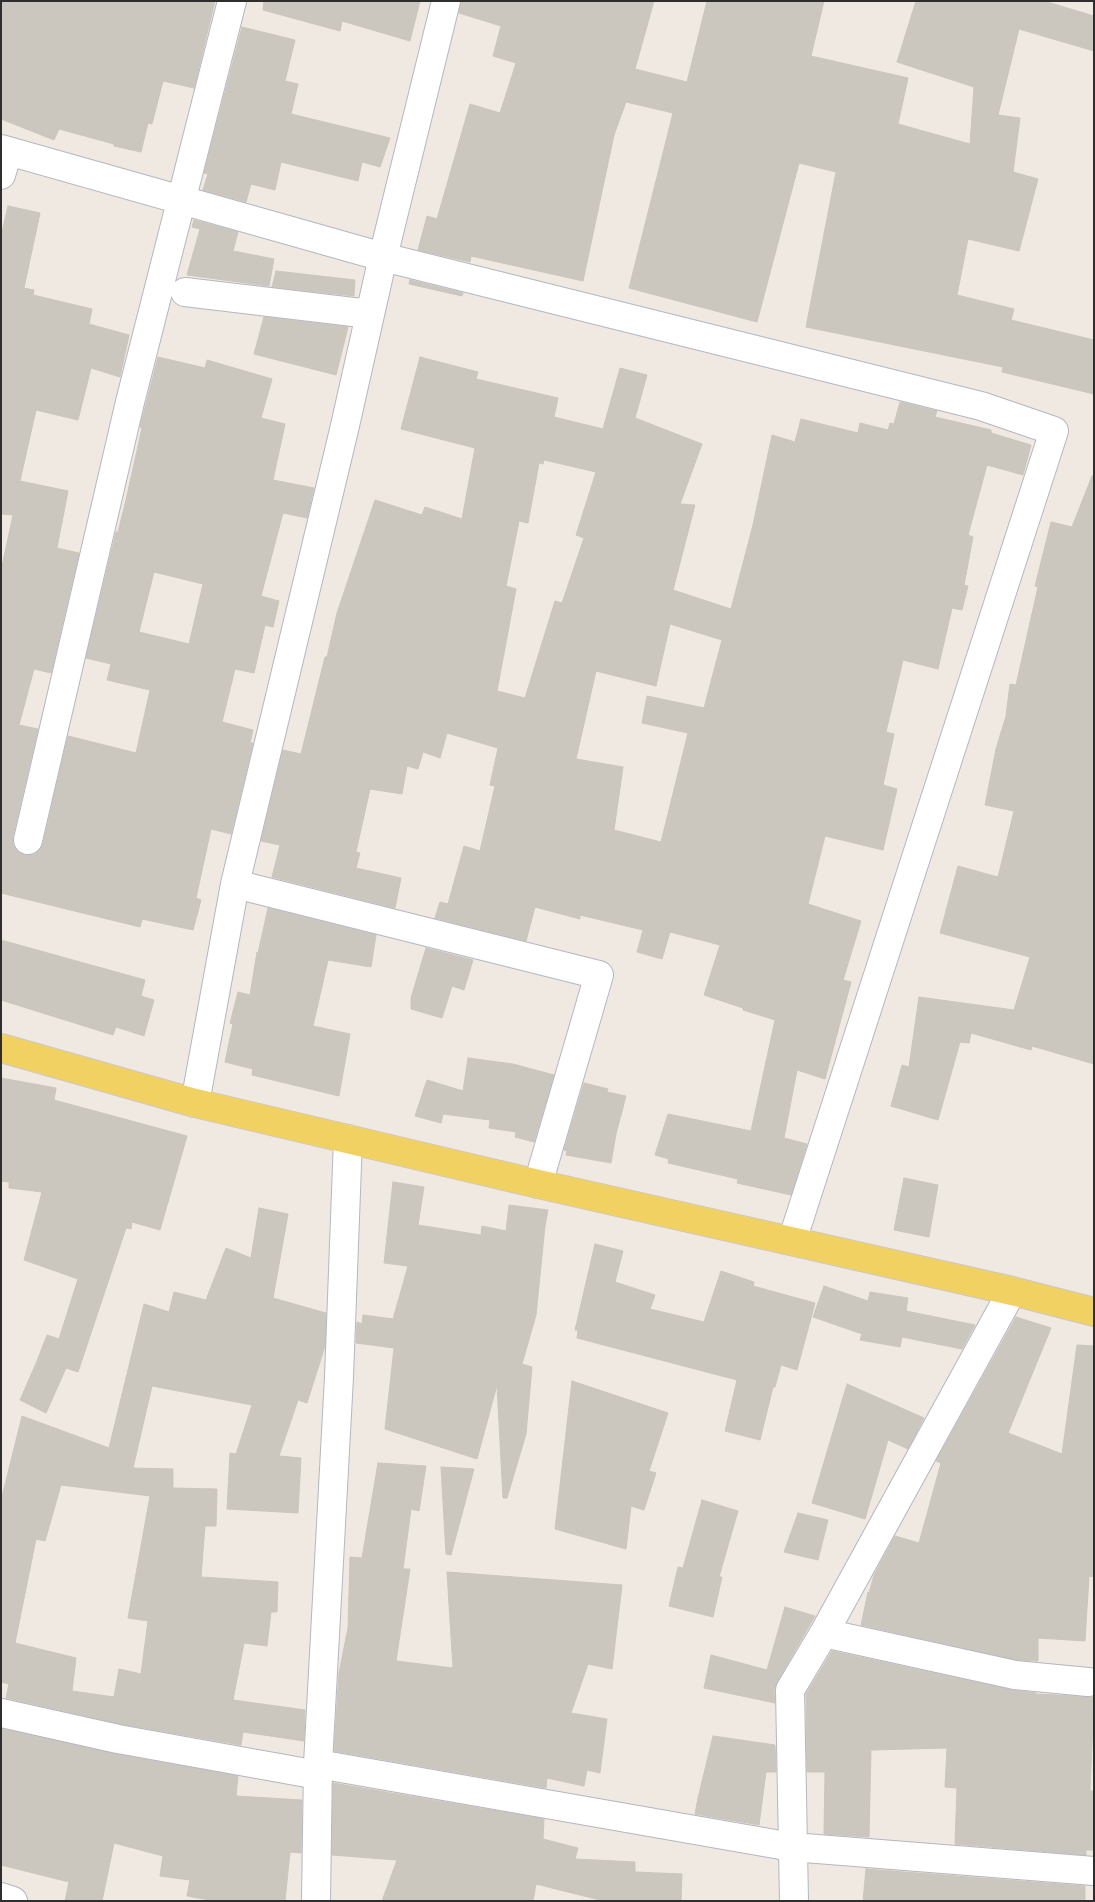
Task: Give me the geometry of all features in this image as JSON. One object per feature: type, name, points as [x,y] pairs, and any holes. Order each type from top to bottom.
[{"type":"main road","points":[[1,1048],[195,1103],[538,1184],[1012,1291],[1094,1312]]},
{"type":"street","points":[[28,840],[130,402],[232,1]]},
{"type":"street","points":[[195,1103],[235,884],[342,440],[383,257],[446,1]]},
{"type":"street","points":[[3,159],[181,201],[383,257],[981,406],[1054,431],[792,1241]]},
{"type":"street","points":[[185,292],[370,314]]},
{"type":"street","points":[[235,884],[599,975],[538,1184]]},
{"type":"street","points":[[316,1901],[318,1770],[339,1377],[348,1139]]},
{"type":"street","points":[[794,1901],[790,1690],[824,1633],[1012,1291]]},
{"type":"street","points":[[824,1633],[1015,1675],[1088,1682]]},
{"type":"street","points":[[1,1713],[118,1739],[792,1847],[1094,1871]]},
{"type":"street","points":[[1,1897],[13,1901]]},
{"type":"building","points":[[1,1],[215,1],[194,88],[163,81],[152,124],[148,123],[141,152],[114,146],[114,144],[59,129],[54,140],[1,119]]},
{"type":"building","points":[[264,1],[420,1],[410,41],[342,21],[340,31],[263,10]]},
{"type":"building","points":[[461,1],[654,1],[635,69],[687,82],[707,1],[824,1],[811,56],[908,78],[898,124],[970,144],[974,87],[897,62],[916,1],[1044,1],[1094,16],[1094,51],[1019,29],[998,115],[1020,118],[1013,172],[1038,179],[1019,251],[968,239],[957,295],[1014,309],[1011,320],[1094,340],[1094,394],[1002,372],[1003,367],[806,327],[836,172],[799,163],[757,322],[629,288],[673,113],[626,102],[614,135],[583,281],[471,256],[470,262],[418,250],[427,216],[437,219],[470,104],[500,113],[516,63],[493,56],[501,26],[459,13]]},
{"type":"building","points":[[242,27],[295,40],[285,81],[298,84],[291,114],[390,138],[380,167],[362,162],[358,181],[281,162],[275,190],[251,184],[246,202],[203,190],[208,174],[204,173]]},
{"type":"building","points":[[8,206],[40,213],[24,288],[34,290],[33,295],[92,309],[89,324],[129,335],[120,377],[91,368],[78,420],[36,410],[20,481],[68,491],[57,548],[79,553],[51,673],[34,669],[19,725],[38,729],[13,836],[13,845],[18,852],[25,855],[33,855],[39,851],[43,844],[68,736],[136,753],[150,690],[107,680],[111,664],[86,658],[116,532],[118,532],[126,500],[142,428],[140,427],[158,357],[205,368],[207,360],[272,379],[261,418],[285,424],[273,480],[314,488],[307,518],[283,513],[261,596],[279,601],[273,627],[265,625],[254,673],[235,669],[222,722],[253,730],[250,743],[253,743],[231,834],[211,829],[196,898],[201,900],[193,930],[142,919],[140,927],[1,893],[1,571],[13,515],[1,514],[1,237]],"holes":[[[154,572],[203,584],[189,644],[139,632]]]},
{"type":"building","points":[[194,220],[238,232],[233,251],[274,259],[269,286],[187,275],[200,229],[192,227]]},
{"type":"building","points":[[276,271],[355,280],[354,296],[272,287]]},
{"type":"building","points":[[410,280],[463,293],[462,296],[409,284]]},
{"type":"building","points":[[264,317],[348,327],[336,375],[254,354]]},
{"type":"building","points":[[420,357],[478,372],[476,379],[558,398],[554,417],[603,429],[620,368],[647,375],[635,418],[702,444],[680,504],[695,505],[673,590],[731,609],[753,525],[772,435],[795,442],[801,419],[858,433],[860,423],[888,430],[890,423],[894,424],[900,402],[937,411],[935,417],[991,430],[991,433],[1031,445],[1023,475],[987,465],[968,535],[973,537],[964,585],[968,586],[962,610],[952,608],[938,669],[903,660],[886,732],[894,734],[883,785],[897,789],[883,850],[825,836],[808,904],[861,921],[843,980],[851,982],[825,1079],[797,1070],[784,1138],[807,1144],[791,1195],[737,1183],[738,1179],[668,1163],[669,1159],[655,1155],[668,1114],[751,1131],[775,1020],[704,995],[720,945],[670,932],[662,959],[637,952],[643,930],[580,915],[580,919],[535,907],[526,941],[435,918],[440,902],[448,904],[464,846],[480,851],[495,786],[490,785],[498,748],[447,733],[440,758],[423,752],[418,769],[407,766],[402,794],[370,789],[356,852],[360,853],[356,868],[401,878],[395,908],[272,877],[280,845],[261,841],[283,750],[301,754],[337,613],[375,500],[422,515],[425,507],[462,519],[475,448],[401,429]],"holes":[[[544,460],[596,472],[576,535],[584,538],[562,603],[555,601],[525,698],[497,691],[516,589],[506,586],[519,521],[528,523],[539,463],[543,464]],[[670,624],[722,640],[704,708],[647,696],[642,723],[688,733],[661,842],[614,830],[623,767],[576,759],[596,671],[656,686]]]},
{"type":"building","points":[[1092,476],[1094,477],[1094,1064],[1032,1046],[1031,1050],[971,1033],[969,1043],[960,1042],[938,1120],[891,1106],[902,1065],[909,1067],[919,997],[1014,1010],[1030,957],[940,933],[958,866],[998,877],[1014,811],[985,805],[996,749],[1006,716],[1010,684],[1016,685],[1038,587],[1035,586],[1051,522],[1072,527]]},
{"type":"building","points":[[268,908],[376,935],[371,967],[328,960],[313,1026],[350,1034],[339,1096],[252,1075],[253,1069],[225,1062],[233,1024],[230,1023],[238,992],[250,995],[257,952]]},
{"type":"building","points":[[1,940],[145,980],[141,996],[154,1000],[144,1036],[116,1027],[113,1035],[1,1000]]},
{"type":"building","points":[[426,948],[473,960],[464,990],[452,986],[442,1018],[411,1009],[411,998]]},
{"type":"building","points":[[468,1058],[513,1064],[554,1075],[534,1142],[515,1137],[516,1132],[489,1128],[490,1120],[443,1114],[441,1123],[415,1116],[427,1080],[463,1091]]},
{"type":"building","points":[[1,1078],[56,1088],[54,1100],[187,1136],[160,1230],[132,1222],[131,1229],[126,1228],[78,1372],[66,1368],[46,1413],[20,1400],[47,1335],[59,1339],[78,1279],[24,1260],[42,1192],[9,1188],[9,1182],[1,1181]]},
{"type":"building","points":[[584,1083],[608,1089],[607,1092],[626,1096],[611,1163],[566,1155],[567,1151],[564,1150]]},
{"type":"building","points":[[904,1178],[938,1185],[929,1237],[894,1230]]},
{"type":"building","points":[[393,1182],[424,1187],[418,1225],[481,1235],[482,1226],[506,1231],[509,1205],[548,1210],[536,1315],[522,1364],[532,1367],[526,1434],[507,1498],[503,1498],[497,1385],[477,1459],[385,1429],[394,1348],[356,1343],[357,1322],[362,1324],[363,1315],[393,1319],[408,1266],[384,1263]]},
{"type":"building","points":[[259,1208],[288,1214],[273,1298],[326,1313],[325,1346],[307,1403],[298,1400],[279,1456],[301,1458],[298,1513],[227,1509],[230,1453],[236,1454],[252,1405],[152,1386],[133,1468],[173,1469],[173,1488],[217,1489],[216,1526],[205,1526],[201,1577],[278,1582],[277,1612],[271,1612],[267,1646],[244,1643],[233,1700],[305,1710],[304,1741],[243,1732],[241,1745],[121,1724],[6,1698],[9,1684],[1,1682],[1,1501],[22,1416],[109,1448],[144,1304],[169,1312],[174,1292],[206,1300],[226,1248],[251,1258]],"holes":[[[61,1485],[150,1496],[128,1618],[148,1621],[141,1674],[119,1669],[114,1697],[72,1691],[76,1658],[15,1643],[36,1539],[45,1541]]]},
{"type":"building","points":[[595,1244],[623,1251],[615,1282],[655,1295],[650,1309],[704,1322],[721,1271],[754,1282],[753,1286],[815,1303],[797,1370],[781,1365],[775,1387],[773,1387],[760,1440],[725,1431],[737,1380],[577,1338],[578,1330],[575,1330]]},
{"type":"building","points":[[824,1286],[868,1301],[870,1292],[908,1298],[906,1311],[975,1325],[962,1349],[902,1337],[900,1347],[860,1340],[862,1334],[813,1317]]},
{"type":"building","points":[[1016,1317],[1051,1328],[1008,1433],[1062,1454],[1077,1345],[1094,1346],[1094,1577],[1089,1576],[1085,1641],[1038,1638],[1038,1661],[1017,1660],[861,1625],[868,1592],[874,1575],[895,1536],[919,1543],[941,1463],[936,1461]]},
{"type":"building","points":[[572,1381],[668,1413],[649,1471],[656,1473],[644,1510],[631,1506],[626,1549],[555,1529]]},
{"type":"building","points":[[847,1384],[924,1418],[908,1449],[888,1440],[865,1519],[812,1503]]},
{"type":"building","points":[[378,1463],[426,1466],[419,1511],[411,1509],[403,1569],[410,1569],[396,1661],[453,1668],[447,1572],[622,1585],[612,1669],[588,1664],[571,1713],[607,1719],[600,1773],[587,1770],[584,1786],[547,1778],[546,1788],[334,1751],[339,1673],[348,1628],[350,1557],[362,1558]]},
{"type":"building","points":[[441,1467],[474,1469],[451,1555],[446,1554]]},
{"type":"building","points":[[702,1500],[738,1511],[719,1577],[722,1577],[713,1617],[669,1606],[678,1567],[683,1568]]},
{"type":"building","points":[[798,1513],[828,1520],[818,1560],[784,1552]]},
{"type":"building","points":[[785,1607],[815,1616],[777,1682],[774,1690],[775,1703],[704,1688],[711,1655],[767,1670]]},
{"type":"building","points":[[832,1651],[1012,1690],[1036,1694],[1094,1697],[1090,1791],[1094,1791],[1094,1850],[1086,1850],[1086,1855],[955,1844],[957,1788],[945,1787],[947,1748],[871,1750],[869,1837],[824,1834],[825,1772],[807,1772],[806,1694]]},
{"type":"building","points":[[1,1729],[115,1754],[238,1776],[236,1796],[302,1800],[301,1853],[290,1852],[285,1901],[215,1901],[187,1896],[190,1880],[160,1876],[163,1856],[114,1843],[102,1901],[65,1901],[69,1882],[1,1865]]},
{"type":"building","points":[[713,1736],[775,1745],[776,1772],[766,1772],[759,1825],[695,1814]]},
{"type":"building","points":[[333,1783],[544,1819],[543,1839],[578,1848],[575,1859],[635,1862],[635,1872],[682,1874],[681,1901],[604,1901],[536,1884],[533,1901],[382,1901],[397,1860],[332,1855]]},
{"type":"building","points":[[866,1869],[1085,1886],[1085,1901],[863,1901]]}]
